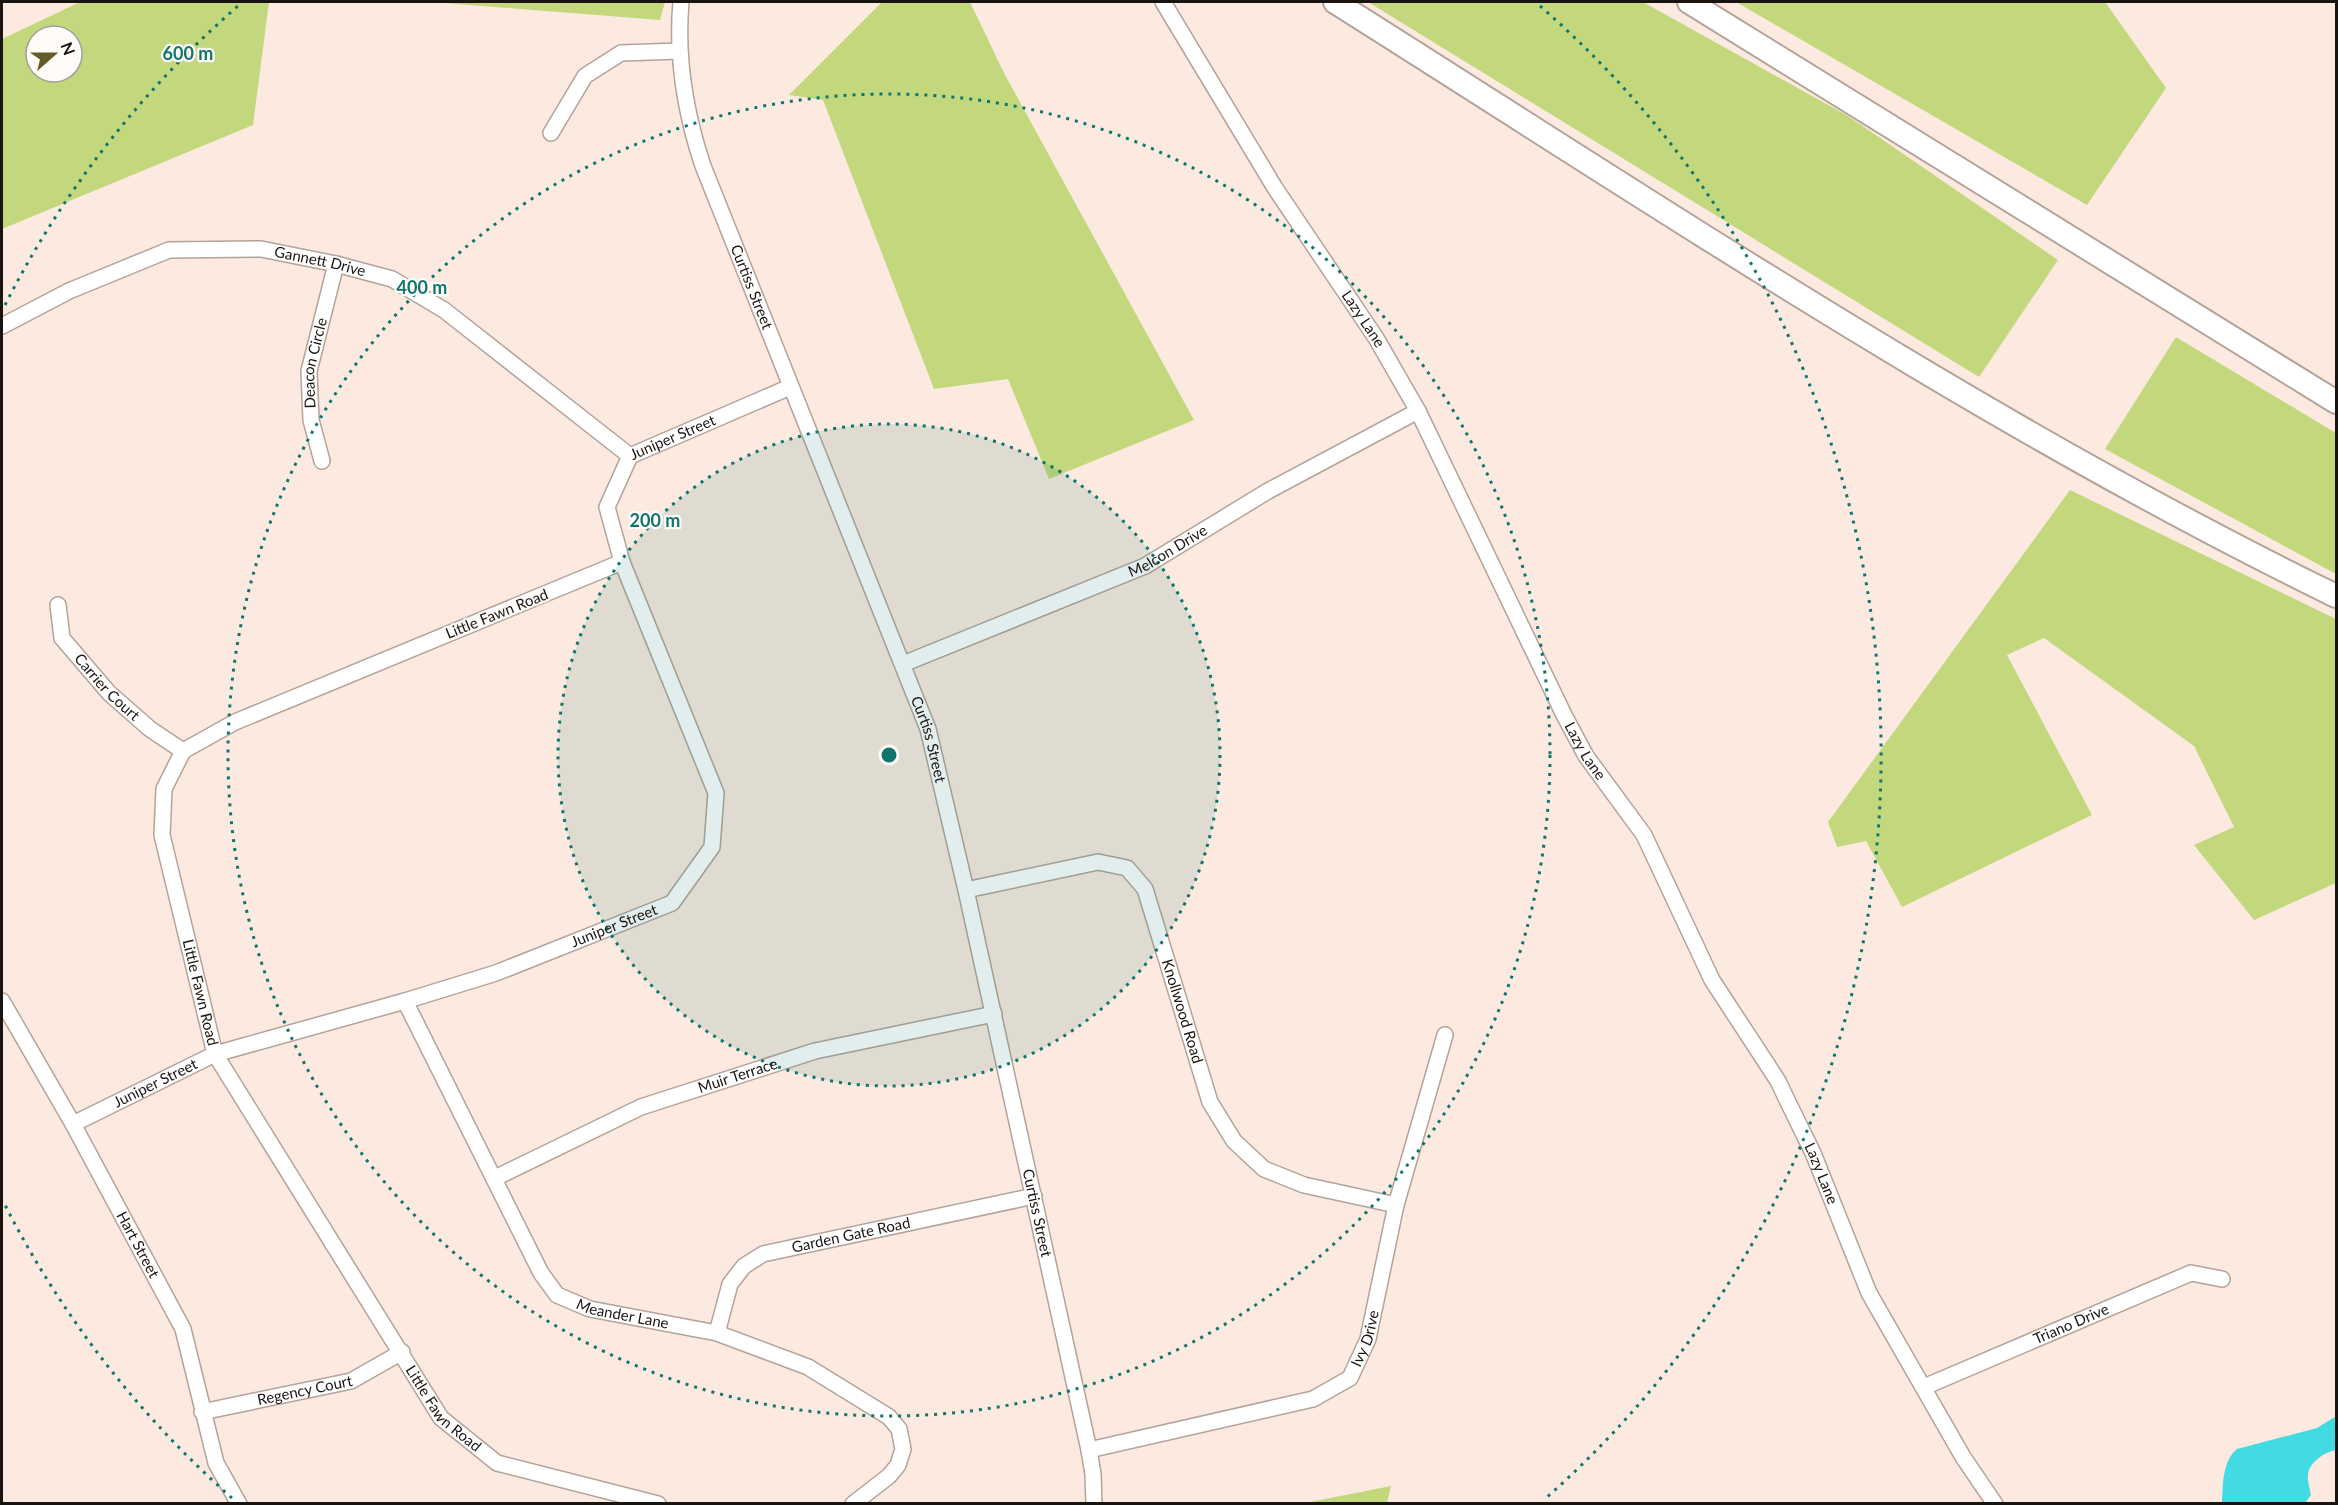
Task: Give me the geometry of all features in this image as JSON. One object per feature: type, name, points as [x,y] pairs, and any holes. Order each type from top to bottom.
[{"type":"highway","points":[[1335,2],[1938,381],[2138,494],[2337,596]]},
{"type":"highway","points":[[1689,2],[2337,402]]},
{"type":"street","name":"Curtiss Street","points":[[681,2],[680,51],[684,90],[698,151],[928,729],[994,1014],[1089,1450],[1094,1503]]},
{"type":"street","name":"Lazy Lane","points":[[1163,2],[1275,188],[1376,338],[1418,411],[1564,716],[1586,756],[1644,835],[1712,980],[1778,1081],[1813,1153],[1869,1293],[1963,1457],[1995,1503]]},
{"type":"street","points":[[550,133],[585,76],[621,53],[680,51]]},
{"type":"street","name":"Gannett Drive","points":[[2,326],[69,291],[169,250],[261,249],[336,264],[392,279],[444,310],[630,456]]},
{"type":"street","name":"Deacon Circle","points":[[322,461],[311,420],[309,370],[336,264]]},
{"type":"street","name":"Juniper Street","points":[[73,1124],[215,1054],[496,973],[672,903],[712,848],[716,793],[622,562],[607,507],[630,456],[790,387]]},
{"type":"street","name":"Melcon Drive","points":[[903,664],[1145,566],[1268,491],[1418,411]]},
{"type":"street","name":"Little Fawn Road","points":[[622,562],[235,722],[183,752],[164,789],[162,835],[215,1054],[441,1418],[497,1463],[658,1503]]},
{"type":"street","name":"Carrier Court","points":[[58,605],[62,638],[110,693],[150,729],[183,752]]},
{"type":"street","name":"Knollwood Road","points":[[966,890],[1098,862],[1127,868],[1145,889],[1210,1102],[1234,1141],[1264,1169],[1304,1185],[1396,1205]]},
{"type":"street","name":"Hart Street","points":[[2,1001],[73,1124],[183,1329],[216,1463],[239,1503]]},
{"type":"street","name":"Meander Lane","points":[[405,1001],[541,1273],[557,1295],[590,1309],[717,1333],[808,1367],[889,1417],[899,1429],[903,1449],[898,1466],[889,1476],[853,1503]]},
{"type":"street","name":"Muir Terrace","points":[[495,1178],[652,1103],[815,1051],[994,1014]]},
{"type":"street","name":"Ivy Drive","points":[[1089,1450],[1313,1399],[1350,1378],[1368,1339],[1396,1205],[1445,1035]]},
{"type":"street","name":"Garden Gate Road","points":[[717,1333],[730,1284],[744,1266],[763,1254],[1034,1196]]},
{"type":"street","name":"Triano Drive","points":[[1924,1387],[2192,1273],[2222,1279]]},
{"type":"street","name":"Regency Court","points":[[202,1412],[351,1381],[402,1352]]},
{"type":"green space","points":[[80,2],[269,2],[253,125],[2,229],[2,39],[24,29],[24,84],[84,84],[84,24],[34,24]]},
{"type":"green space","points":[[431,2],[665,2],[660,20]]},
{"type":"green space","points":[[882,2],[970,2],[1004,73],[1194,420],[1049,479],[1008,379],[934,389],[823,100],[789,95]]},
{"type":"green space","points":[[1368,2],[1643,2],[1848,116],[2058,260],[1979,377]]},
{"type":"green space","points":[[1736,2],[2105,2],[2166,88],[2087,205]]},
{"type":"green space","points":[[2176,337],[2336,433],[2336,574],[2105,449]]},
{"type":"green space","points":[[2070,490],[2336,619],[2336,883],[2254,920],[2194,845],[2234,827],[2194,746],[2044,638],[2007,655],[2092,815],[1902,907],[1866,841],[1837,847],[1828,822]]},
{"type":"green space","points":[[1391,1486],[1387,1503],[1305,1503]]},
{"type":"water","points":[[2336,1418],[2336,1450],[2323,1455],[2311,1466],[2308,1482],[2311,1495],[2305,1503],[2222,1503],[2226,1467],[2228,1460],[2237,1449],[2317,1428]]}]
